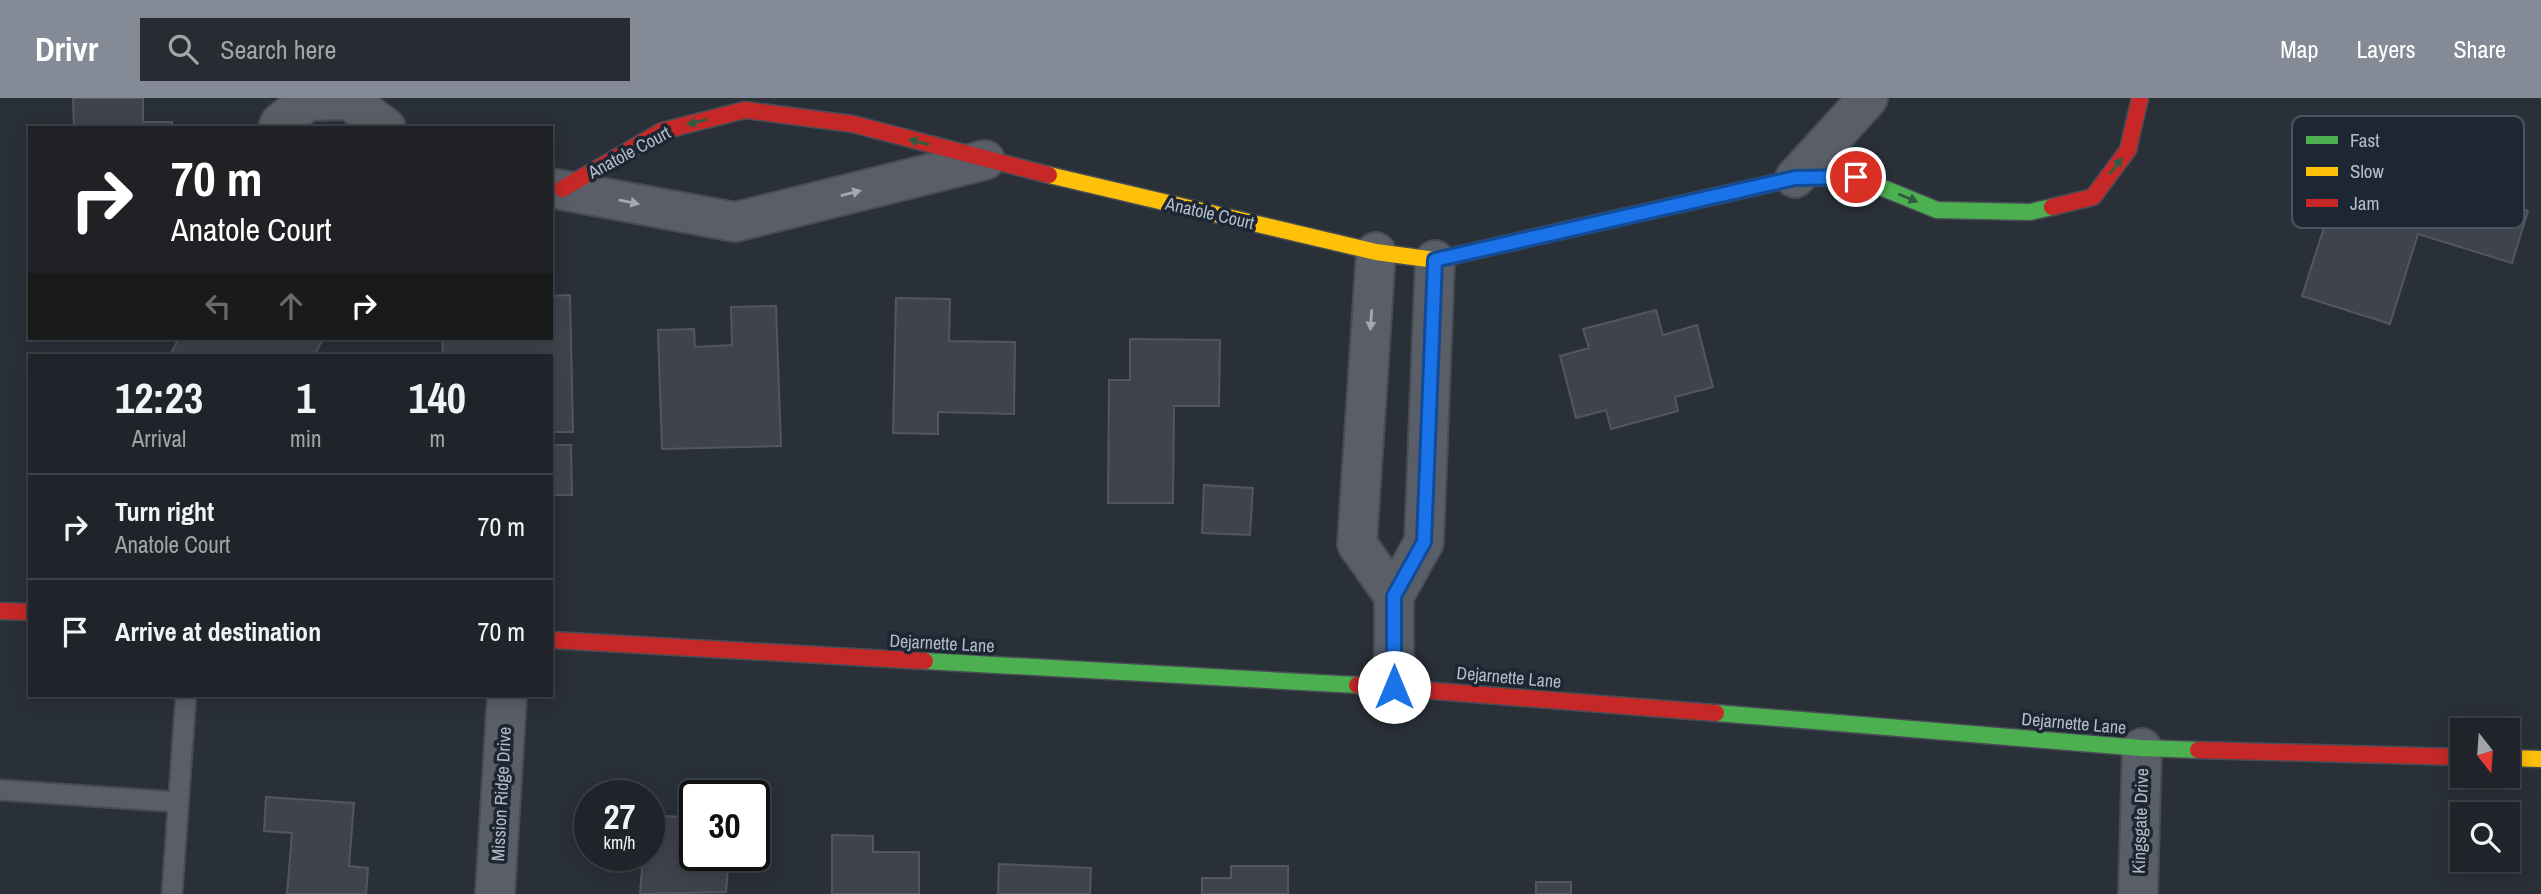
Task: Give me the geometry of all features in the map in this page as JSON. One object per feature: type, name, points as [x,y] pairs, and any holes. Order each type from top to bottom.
[{"type":"main road","name":"Anatole Court","points":[[556,188],[662,131],[745,110],[853,124],[985,160],[1376,252],[1435,260],[1795,178],[1856,177],[1937,210],[2030,212],[2093,197],[2128,150],[2140,98]]},
{"type":"main road","points":[[0,611],[28,612]]},
{"type":"main road","name":"Dejarnette Lane","points":[[553,640],[1394,687],[2142,748],[2450,757]]},
{"type":"main road","points":[[2520,758],[2541,759]]},
{"type":"street","points":[[1795,178],[1868,98]]},
{"type":"street","points":[[279,126],[308,101],[349,100],[383,126]]},
{"type":"street","name":"Anatole Court","points":[[556,188],[735,222],[985,160]]},
{"type":"street","points":[[1376,252],[1357,544],[1394,596]]},
{"type":"street","points":[[1394,687],[1394,596],[1424,542],[1435,260]]},
{"type":"street","name":"Mission Ridge Drive","points":[[495,894],[507,697]]},
{"type":"street","name":"Kingsgate Drive","points":[[2138,894],[2142,748]]},
{"type":"lane","points":[[172,894],[186,697]]},
{"type":"lane","points":[[0,790],[178,802]]},
{"type":"building","points":[[73,98],[143,98],[143,122],[172,122],[172,126],[74,126]]},
{"type":"building","points":[[2324,228],[2523,228],[2512,263],[2418,234],[2390,324],[2302,296]]},
{"type":"building","points":[[570,295],[573,432],[553,432],[553,354],[443,354],[442,340],[553,340],[553,296]]},
{"type":"building","points":[[896,298],[950,299],[949,341],[1015,342],[1014,414],[938,412],[938,434],[893,433]]},
{"type":"building","points":[[776,306],[781,446],[662,449],[658,330],[694,329],[695,347],[732,345],[731,307]]},
{"type":"building","points":[[1656,310],[1663,335],[1697,325],[1713,387],[1675,397],[1678,411],[1611,429],[1606,410],[1576,418],[1560,356],[1589,348],[1583,329]]},
{"type":"building","points":[[1130,339],[1220,340],[1219,406],[1174,406],[1173,503],[1108,503],[1109,380],[1130,380]]},
{"type":"building","points":[[178,340],[322,340],[315,354],[171,354]]},
{"type":"building","points":[[553,445],[571,445],[572,495],[553,495]]},
{"type":"building","points":[[1204,485],[1253,488],[1250,535],[1202,533]]},
{"type":"building","points":[[266,797],[354,803],[349,866],[368,868],[366,894],[287,894],[292,833],[264,831]]},
{"type":"building","points":[[665,816],[679,817],[679,871],[728,871],[726,892],[640,894],[642,871],[665,871]]},
{"type":"building","points":[[832,835],[873,836],[873,852],[919,852],[919,894],[832,894]]},
{"type":"building","points":[[999,864],[1091,868],[1090,894],[998,894]]},
{"type":"building","points":[[1231,866],[1288,866],[1288,894],[1202,894],[1202,878],[1231,878]]},
{"type":"building","points":[[1536,882],[1571,882],[1571,894],[1536,894]]},
{"type":"traffic: fast","points":[[1614,219],[1795,178],[1856,177],[1937,210],[2030,212],[2052,207]]},
{"type":"traffic: fast","points":[[925,661],[1357,685]]},
{"type":"traffic: fast","points":[[1716,713],[2142,748],[2198,750]]},
{"type":"traffic: slow","points":[[1049,175],[1376,252],[1435,260],[1614,219]]},
{"type":"traffic: slow","points":[[2520,758],[2541,759]]},
{"type":"traffic: jam","points":[[2052,207],[2093,197],[2128,150],[2140,98]]},
{"type":"traffic: jam","points":[[562,189],[662,131],[745,110],[853,124],[1049,175]]},
{"type":"traffic: jam","points":[[0,611],[28,612]]},
{"type":"traffic: jam","points":[[553,640],[925,661]]},
{"type":"traffic: jam","points":[[1357,685],[1716,713]]},
{"type":"traffic: jam","points":[[2198,750],[2450,757]]},
{"type":"route","points":[[1394,687],[1394,596],[1424,542],[1435,260],[1795,178],[1856,177]]}]
